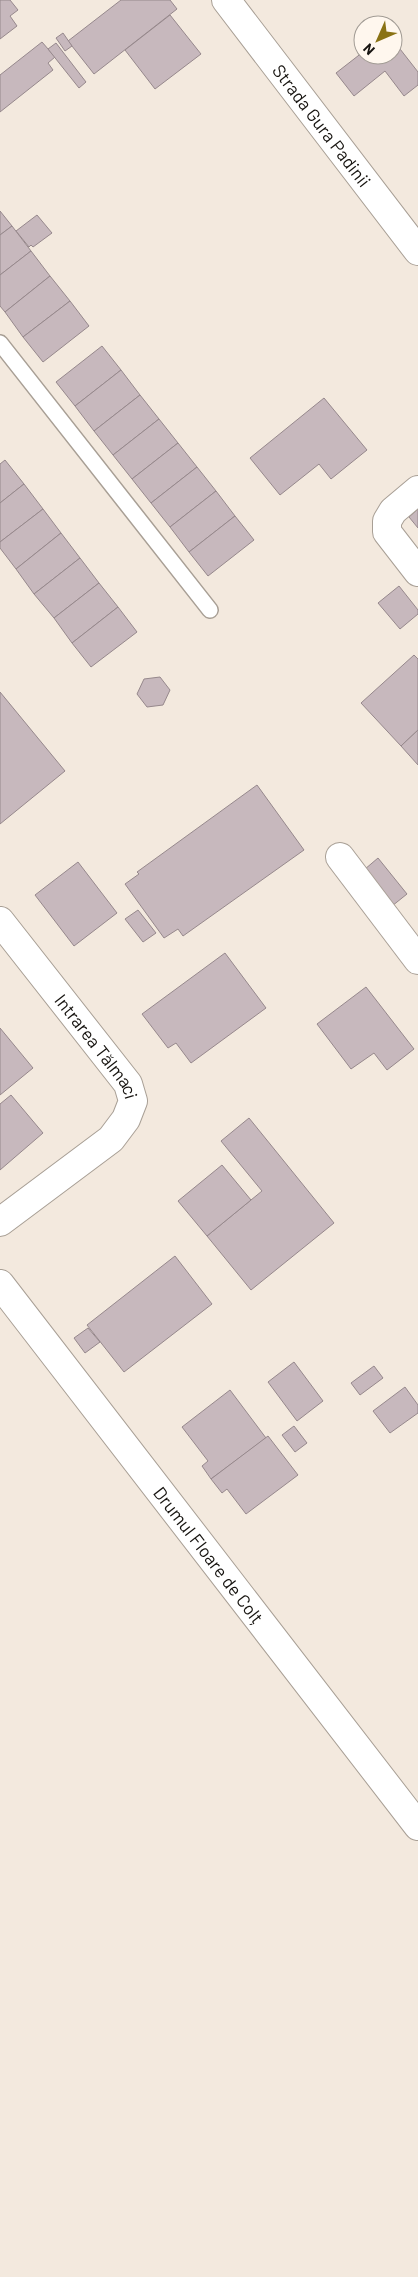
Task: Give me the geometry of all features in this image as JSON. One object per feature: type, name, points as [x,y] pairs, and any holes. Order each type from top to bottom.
[{"type":"street","name":"Strada Gura Padinii","points":[[226,0],[418,251]]},
{"type":"street","points":[[418,490],[393,511],[387,521],[387,532],[418,572]]},
{"type":"street","points":[[340,857],[418,960]]},
{"type":"street","name":"Intrarea Tălmaci","points":[[0,921],[128,1084],[133,1101],[126,1120],[112,1139],[0,1222]]},
{"type":"street","name":"Drumul Floare de Colț","points":[[0,1284],[418,1826]]},
{"type":"lane","points":[[0,343],[210,610]]},
{"type":"building","points":[[0,0],[10,0],[18,10],[10,16],[17,26],[0,39]]},
{"type":"building","points":[[121,0],[170,0],[177,9],[94,74],[68,41]]},
{"type":"building","points":[[170,15],[201,54],[155,89],[125,50]]},
{"type":"building","points":[[63,33],[72,46],[65,51],[56,38]]},
{"type":"building","points":[[42,42],[55,57],[48,63],[53,70],[0,112],[0,75]]},
{"type":"building","points":[[56,43],[86,82],[79,88],[48,49]]},
{"type":"building","points":[[403,53],[418,72],[418,85],[404,96],[385,71],[354,96],[336,73],[353,60],[353,65],[403,65]]},
{"type":"building","points":[[0,211],[12,226],[0,235]]},
{"type":"building","points":[[37,215],[52,233],[33,247],[31,245],[29,247],[16,231]]},
{"type":"building","points":[[12,226],[31,251],[0,275],[0,235]]},
{"type":"building","points":[[31,251],[50,276],[5,312],[0,306],[0,275]]},
{"type":"building","points":[[50,276],[70,301],[23,337],[5,312]]},
{"type":"building","points":[[70,301],[89,326],[43,362],[23,337]]},
{"type":"building","points":[[102,346],[121,370],[75,406],[56,382]]},
{"type":"building","points":[[121,370],[140,395],[94,431],[75,406]]},
{"type":"building","points":[[140,395],[159,419],[113,455],[94,431]]},
{"type":"building","points":[[324,398],[367,450],[331,479],[319,464],[280,495],[250,458]]},
{"type":"building","points":[[159,419],[178,443],[132,479],[113,455]]},
{"type":"building","points":[[178,443],[197,467],[151,503],[132,479]]},
{"type":"building","points":[[5,460],[24,484],[0,503],[0,464]]},
{"type":"building","points":[[197,467],[216,491],[170,527],[151,503]]},
{"type":"building","points":[[24,484],[43,509],[0,542],[0,503]]},
{"type":"building","points":[[216,491],[235,516],[189,552],[170,527]]},
{"type":"building","points":[[43,509],[61,533],[16,569],[0,548],[0,542]]},
{"type":"building","points":[[418,509],[418,528],[409,517]]},
{"type":"building","points":[[235,516],[254,540],[208,576],[189,552]]},
{"type":"building","points":[[61,533],[80,558],[34,594],[16,569]]},
{"type":"building","points":[[80,558],[99,583],[54,618],[34,594]]},
{"type":"building","points":[[99,583],[118,607],[72,643],[54,618]]},
{"type":"building","points":[[399,586],[418,610],[418,614],[400,629],[378,603]]},
{"type":"building","points":[[118,607],[137,632],[91,667],[72,643]]},
{"type":"building","points":[[414,655],[418,659],[418,730],[401,746],[361,703]]},
{"type":"building","points":[[160,677],[170,690],[163,705],[147,707],[137,694],[144,679]]},
{"type":"building","points":[[0,692],[65,771],[0,824]]},
{"type":"building","points":[[418,730],[418,765],[401,746]]},
{"type":"building","points":[[257,785],[304,850],[183,936],[178,929],[164,938],[125,884],[139,874],[137,872]]},
{"type":"building","points":[[378,858],[407,894],[387,910],[358,875]]},
{"type":"building","points":[[78,862],[117,913],[74,946],[35,895]]},
{"type":"building","points":[[138,910],[156,933],[143,942],[125,919]]},
{"type":"building","points":[[225,953],[266,1008],[191,1063],[176,1043],[168,1048],[142,1014]]},
{"type":"building","points":[[366,987],[414,1049],[387,1070],[374,1053],[351,1069],[317,1024]]},
{"type":"building","points":[[0,1028],[33,1068],[0,1095]]},
{"type":"building","points":[[11,1095],[43,1133],[0,1170],[0,1104]]},
{"type":"building","points":[[249,1118],[334,1223],[251,1290],[207,1236],[262,1191],[221,1141]]},
{"type":"building","points":[[222,1165],[251,1200],[207,1236],[178,1201]]},
{"type":"building","points":[[175,1256],[212,1304],[124,1372],[87,1325]]},
{"type":"building","points":[[88,1328],[100,1342],[85,1353],[74,1338]]},
{"type":"building","points":[[294,1362],[323,1401],[297,1421],[268,1382]]},
{"type":"building","points":[[374,1366],[383,1378],[360,1395],[351,1383]]},
{"type":"building","points":[[405,1387],[418,1405],[418,1413],[390,1433],[373,1411]]},
{"type":"building","points":[[230,1390],[266,1438],[211,1479],[202,1466],[208,1461],[182,1427]]},
{"type":"building","points":[[294,1426],[307,1443],[295,1452],[282,1435]]},
{"type":"building","points":[[268,1436],[298,1475],[246,1514],[227,1489],[222,1493],[211,1479]]}]
